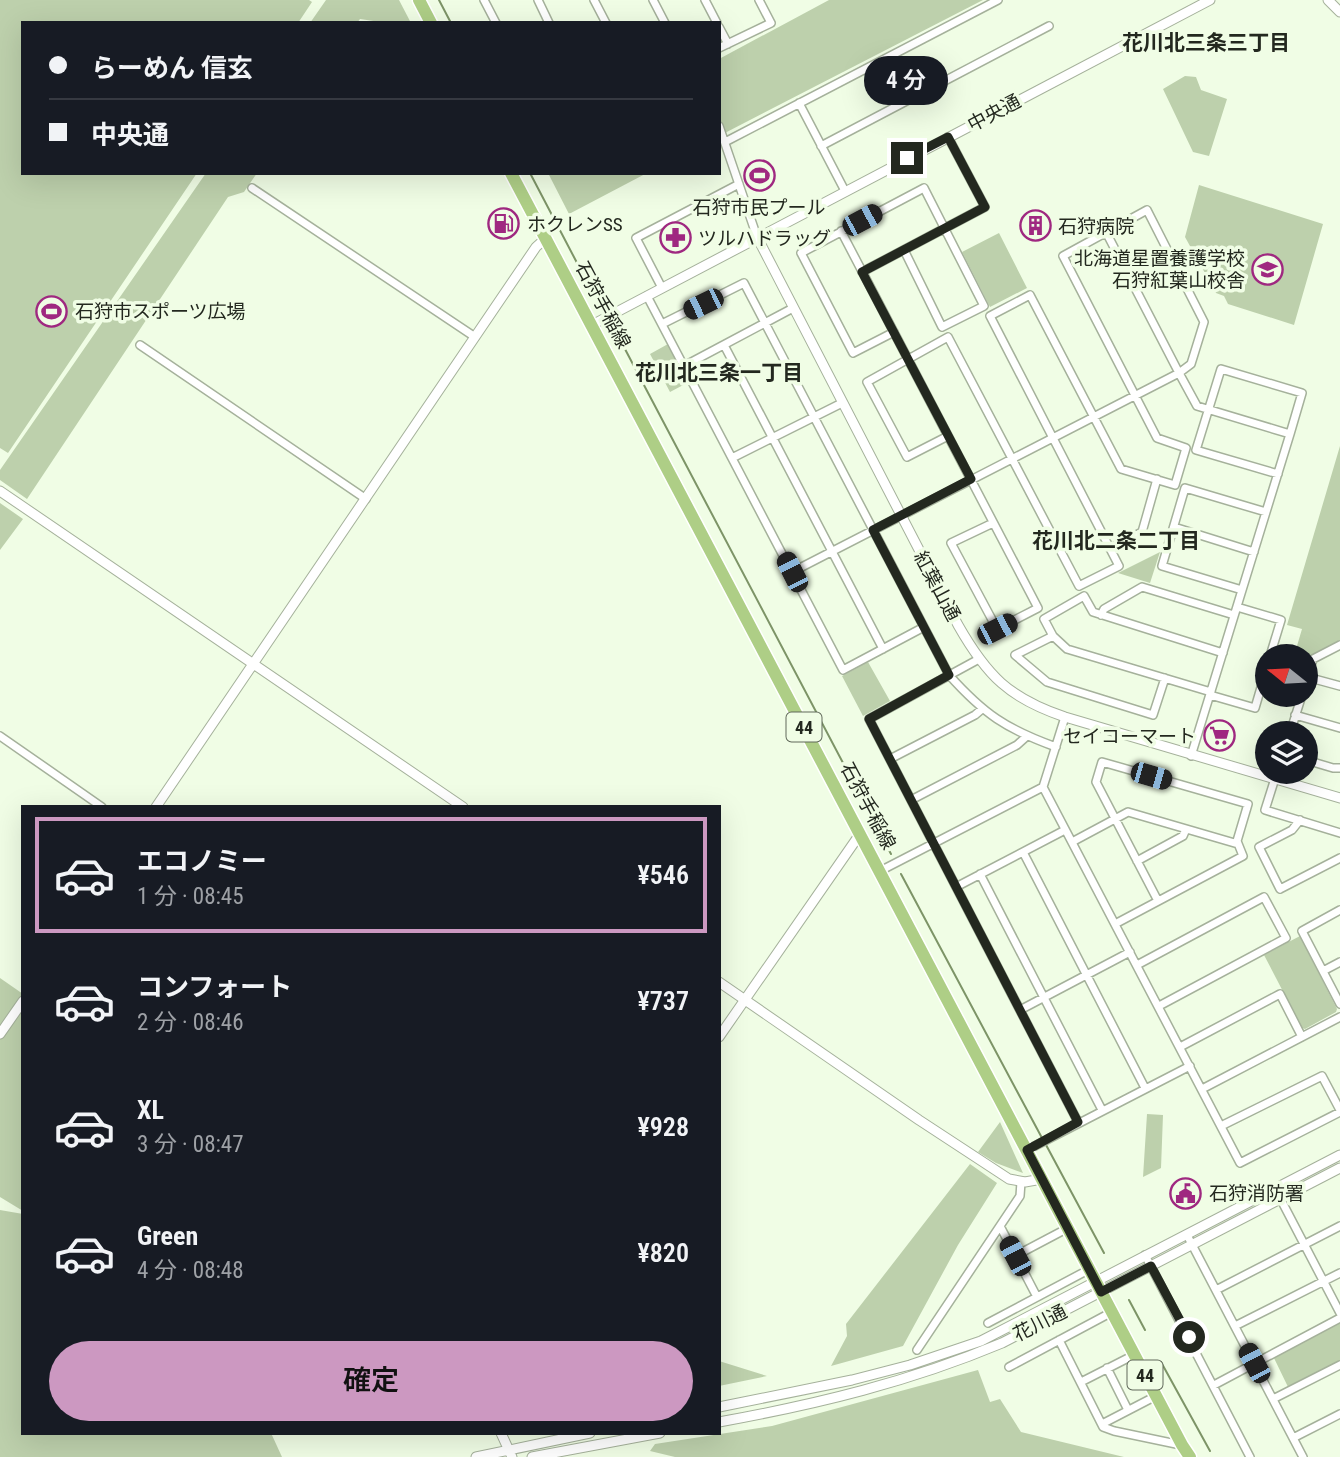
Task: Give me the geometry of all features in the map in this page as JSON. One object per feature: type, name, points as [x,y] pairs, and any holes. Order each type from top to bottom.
[{"type":"main road","points":[[419,0],[430,21]]},
{"type":"main road","name":"石狩手稲線","points":[[513,175],[860,834],[886,868],[1033,1147],[1042,1179],[1188,1454]]},
{"type":"street","points":[[484,0],[495,21]]},
{"type":"street","points":[[538,0],[548,21]]},
{"type":"street","points":[[594,0],[605,21]]},
{"type":"street","points":[[653,0],[663,21]]},
{"type":"street","points":[[705,0],[716,21]]},
{"type":"street","points":[[721,47],[771,23],[759,0]]},
{"type":"street","points":[[725,142],[998,0]]},
{"type":"street","name":"中央通","points":[[592,325],[1210,0]]},
{"type":"street","points":[[1328,0],[1340,12]]},
{"type":"street","points":[[821,146],[1049,26]]},
{"type":"street","points":[[721,31],[728,44]]},
{"type":"street","points":[[799,103],[845,191]]},
{"type":"street","points":[[721,131],[757,237]]},
{"type":"street","points":[[862,272],[985,207],[948,137]]},
{"type":"street","points":[[662,288],[636,238],[739,184]]},
{"type":"street","points":[[252,188],[475,337]]},
{"type":"street","points":[[894,332],[853,353],[801,253],[924,188],[984,306],[942,327],[904,250]]},
{"type":"street","points":[[792,572],[900,515],[1012,458],[1052,437],[1095,416],[1136,394],[1179,373],[1191,365],[1204,322],[1147,210],[1063,256],[1136,394],[1157,438],[1186,447],[1175,485],[1121,469],[1095,416],[1030,295],[990,316],[1052,437],[1119,566],[1079,586],[1012,458],[948,337],[867,382],[907,457],[948,436]]},
{"type":"street","points":[[841,231],[1038,608],[997,629],[951,543],[993,523]]},
{"type":"street","points":[[1107,232],[1197,405],[1290,434]]},
{"type":"street","points":[[157,805],[536,247],[546,237]]},
{"type":"street","name":"紅葉山通","points":[[757,237],[970,647],[992,675],[1017,697],[1035,707],[1191,756],[1255,771]]},
{"type":"street","points":[[662,324],[744,283],[949,675],[982,709],[1005,726],[1056,747]]},
{"type":"street","points":[[647,296],[843,670],[924,628]]},
{"type":"street","points":[[684,366],[793,308]]},
{"type":"street","points":[[140,345],[366,499]]},
{"type":"street","points":[[724,345],[883,649]]},
{"type":"street","points":[[1191,756],[1278,474],[1301,393],[1221,369],[1196,450],[1278,474]]},
{"type":"street","points":[[732,458],[842,402]]},
{"type":"street","points":[[1110,549],[1142,532],[1157,479]]},
{"type":"street","points":[[1242,590],[1163,566],[1185,488],[1266,512]]},
{"type":"street","points":[[0,491],[460,805]]},
{"type":"street","points":[[1174,527],[1254,552]]},
{"type":"street","points":[[1101,615],[1104,609],[1142,587],[1282,621],[1274,644]]},
{"type":"street","points":[[1223,653],[1093,612],[1084,596],[1044,619],[1053,636],[1067,649],[1255,707]]},
{"type":"street","points":[[1053,636],[1014,655],[1047,682],[1153,715],[1165,678]]},
{"type":"street","points":[[1318,656],[1340,645]]},
{"type":"street","points":[[979,659],[869,719],[1078,1122]]},
{"type":"street","points":[[1318,682],[1340,686]]},
{"type":"street","points":[[1294,721],[1298,707]]},
{"type":"street","points":[[890,760],[982,709]]},
{"type":"street","points":[[1295,716],[1340,728]]},
{"type":"street","points":[[886,868],[1043,787],[1065,717]]},
{"type":"street","points":[[0,736],[99,805]]},
{"type":"street","points":[[911,800],[1017,745],[1027,736]]},
{"type":"street","points":[[1115,924],[1243,856],[1238,844],[1248,804],[1102,762],[1096,782],[1158,901]]},
{"type":"street","points":[[1318,764],[1340,768]]},
{"type":"street","points":[[1273,784],[1265,810],[1340,832]]},
{"type":"street","name":"紅葉山通","points":[[1299,784],[1340,798]]},
{"type":"street","points":[[1043,787],[1240,1163],[1340,1111],[1322,1076],[1221,1126]]},
{"type":"street","points":[[1072,842],[1128,812],[1238,844]]},
{"type":"street","points":[[1300,820],[1292,830],[1259,847],[1280,888],[1340,858]]},
{"type":"street","points":[[1137,861],[1183,836],[1186,829]]},
{"type":"street","points":[[956,887],[1065,830]]},
{"type":"street","points":[[721,1034],[860,834]]},
{"type":"street","points":[[1023,852],[1145,1088]]},
{"type":"street","points":[[980,874],[1102,1110]]},
{"type":"street","points":[[1137,965],[1264,897],[1286,938],[1159,1006]]},
{"type":"street","points":[[1340,911],[1301,931],[1340,1004]]},
{"type":"street","points":[[1020,1010],[1130,952]]},
{"type":"street","points":[[1323,971],[1340,962]]},
{"type":"street","points":[[721,983],[1009,1179],[1021,1182],[1042,1179]]},
{"type":"street","points":[[1180,1047],[1280,994],[1302,1037]]},
{"type":"street","points":[[0,1034],[21,1004]]},
{"type":"street","points":[[1202,1089],[1340,1017]]},
{"type":"street","points":[[1033,1147],[1190,1066]]},
{"type":"street","name":"花川通","points":[[721,1407],[852,1380],[945,1354],[1021,1322],[1340,1155]]},
{"type":"street","name":"花川通","points":[[721,1422],[808,1406],[931,1371],[1002,1343],[1096,1281],[1151,1266],[1340,1168]]},
{"type":"street","points":[[917,1350],[1020,1196],[1021,1182]]},
{"type":"street","points":[[1214,1384],[1340,1315],[1275,1188]]},
{"type":"street","points":[[1000,1226],[1037,1297]]},
{"type":"street","points":[[1216,1290],[1340,1226]]},
{"type":"street","points":[[1015,1256],[1068,1228]]},
{"type":"street","points":[[1187,1235],[1303,1457]]},
{"type":"street","points":[[1146,1255],[1250,1457]]},
{"type":"street","points":[[1235,1326],[1340,1273]]},
{"type":"street","points":[[988,1323],[1037,1297],[1096,1281]]},
{"type":"street","points":[[1009,1367],[1112,1312]]},
{"type":"street","points":[[1059,1340],[1102,1424],[1114,1431],[1188,1454]]},
{"type":"street","points":[[1081,1382],[1134,1355]]},
{"type":"street","points":[[1273,1399],[1340,1365]]},
{"type":"street","points":[[1107,1368],[1128,1410]]},
{"type":"street","points":[[1102,1424],[1156,1396]]},
{"type":"street","points":[[1293,1438],[1340,1414]]},
{"type":"street","points":[[503,1435],[510,1454]]},
{"type":"street","points":[[476,1457],[510,1454],[582,1435]]},
{"type":"street","points":[[531,1457],[649,1435]]},
{"type":"green space","name":"石狩市スポーツ広場","points":[[0,0],[312,2],[299,21],[21,21],[21,175],[196,175],[8,453],[0,448]]},
{"type":"green space","points":[[326,0],[399,0],[410,21],[360,19],[311,21]]},
{"type":"green space","points":[[829,0],[983,0],[721,135],[721,58]]},
{"type":"green space","points":[[1185,76],[1196,77],[1201,90],[1227,99],[1209,156],[1193,152],[1163,89]]},
{"type":"green space","points":[[205,175],[256,175],[244,192],[228,197],[27,499],[0,480],[0,470]]},
{"type":"green space","points":[[549,175],[643,175],[569,214]]},
{"type":"green space","points":[[1199,185],[1323,224],[1294,325],[1228,304],[1224,296],[1216,293],[1185,237]]},
{"type":"green space","points":[[999,233],[1027,288],[990,307],[962,252]]},
{"type":"green space","points":[[668,344],[689,382],[670,392],[650,354]]},
{"type":"green space","points":[[1340,446],[1340,640],[1318,652],[1318,644],[1298,644],[1302,629],[1287,625]]},
{"type":"green space","points":[[0,503],[23,519],[0,550]]},
{"type":"green space","points":[[1160,552],[1150,583],[1118,573]]},
{"type":"green space","points":[[868,662],[890,701],[863,716],[842,676]]},
{"type":"green space","points":[[1300,936],[1337,1009],[1305,1029],[1302,1028],[1264,955]]},
{"type":"green space","points":[[0,978],[21,993],[21,1210],[0,1197]]},
{"type":"green space","points":[[1147,1114],[1163,1115],[1161,1168],[1143,1177]]},
{"type":"green space","points":[[1000,1122],[1023,1173],[996,1163],[978,1152]]},
{"type":"green space","points":[[970,1164],[997,1183],[958,1245],[903,1346],[831,1366],[847,1336],[846,1324]]},
{"type":"green space","points":[[0,1210],[21,1214],[21,1435],[272,1435],[282,1457],[0,1457]]},
{"type":"green space","points":[[1340,1323],[1340,1364],[1289,1389],[1273,1356]]},
{"type":"green space","points":[[721,1362],[767,1376],[721,1386]]},
{"type":"green space","points":[[978,1370],[990,1402],[1000,1399],[1021,1432],[1124,1457],[675,1457],[650,1451],[655,1444],[772,1426]]},
{"type":"waterway","points":[[439,0],[450,21]]},
{"type":"waterway","points":[[531,175],[598,303]]},
{"type":"waterway","points":[[616,332],[891,854]]},
{"type":"waterway","points":[[901,874],[1042,1138]]},
{"type":"waterway","points":[[1045,1143],[1104,1253]]},
{"type":"waterway","points":[[1129,1300],[1145,1330]]},
{"type":"waterway","points":[[1161,1362],[1210,1451]]},
{"type":"place","name":"石狩市民プール","points":[[759,176]]},
{"type":"place","name":"ホクレンSS","points":[[504,224]]},
{"type":"place","name":"石狩病院","points":[[1035,226]]},
{"type":"place","name":"ツルハドラッグ","points":[[675,238]]},
{"type":"place","name":"北海道星置養護学校 石狩紅葉山校舎","points":[[1268,269]]},
{"type":"place","name":"石狩市スポーツ広場","points":[[52,311]]},
{"type":"place","name":"セイコーマート","points":[[1219,736]]},
{"type":"place","name":"石狩消防署","points":[[1186,1193]]},
{"type":"district","name":"花川北三条三丁目","points":[[1206,43]]},
{"type":"district","name":"花川北三条一丁目","points":[[719,373]]},
{"type":"district","name":"花川北二条二丁目","points":[[1116,541]]},
{"type":"route","points":[[907,158],[948,137],[985,207],[862,272],[971,479],[873,530],[949,675],[869,719],[1078,1122],[1027,1150],[1042,1179],[1101,1292],[1151,1266],[1189,1337]]}]
